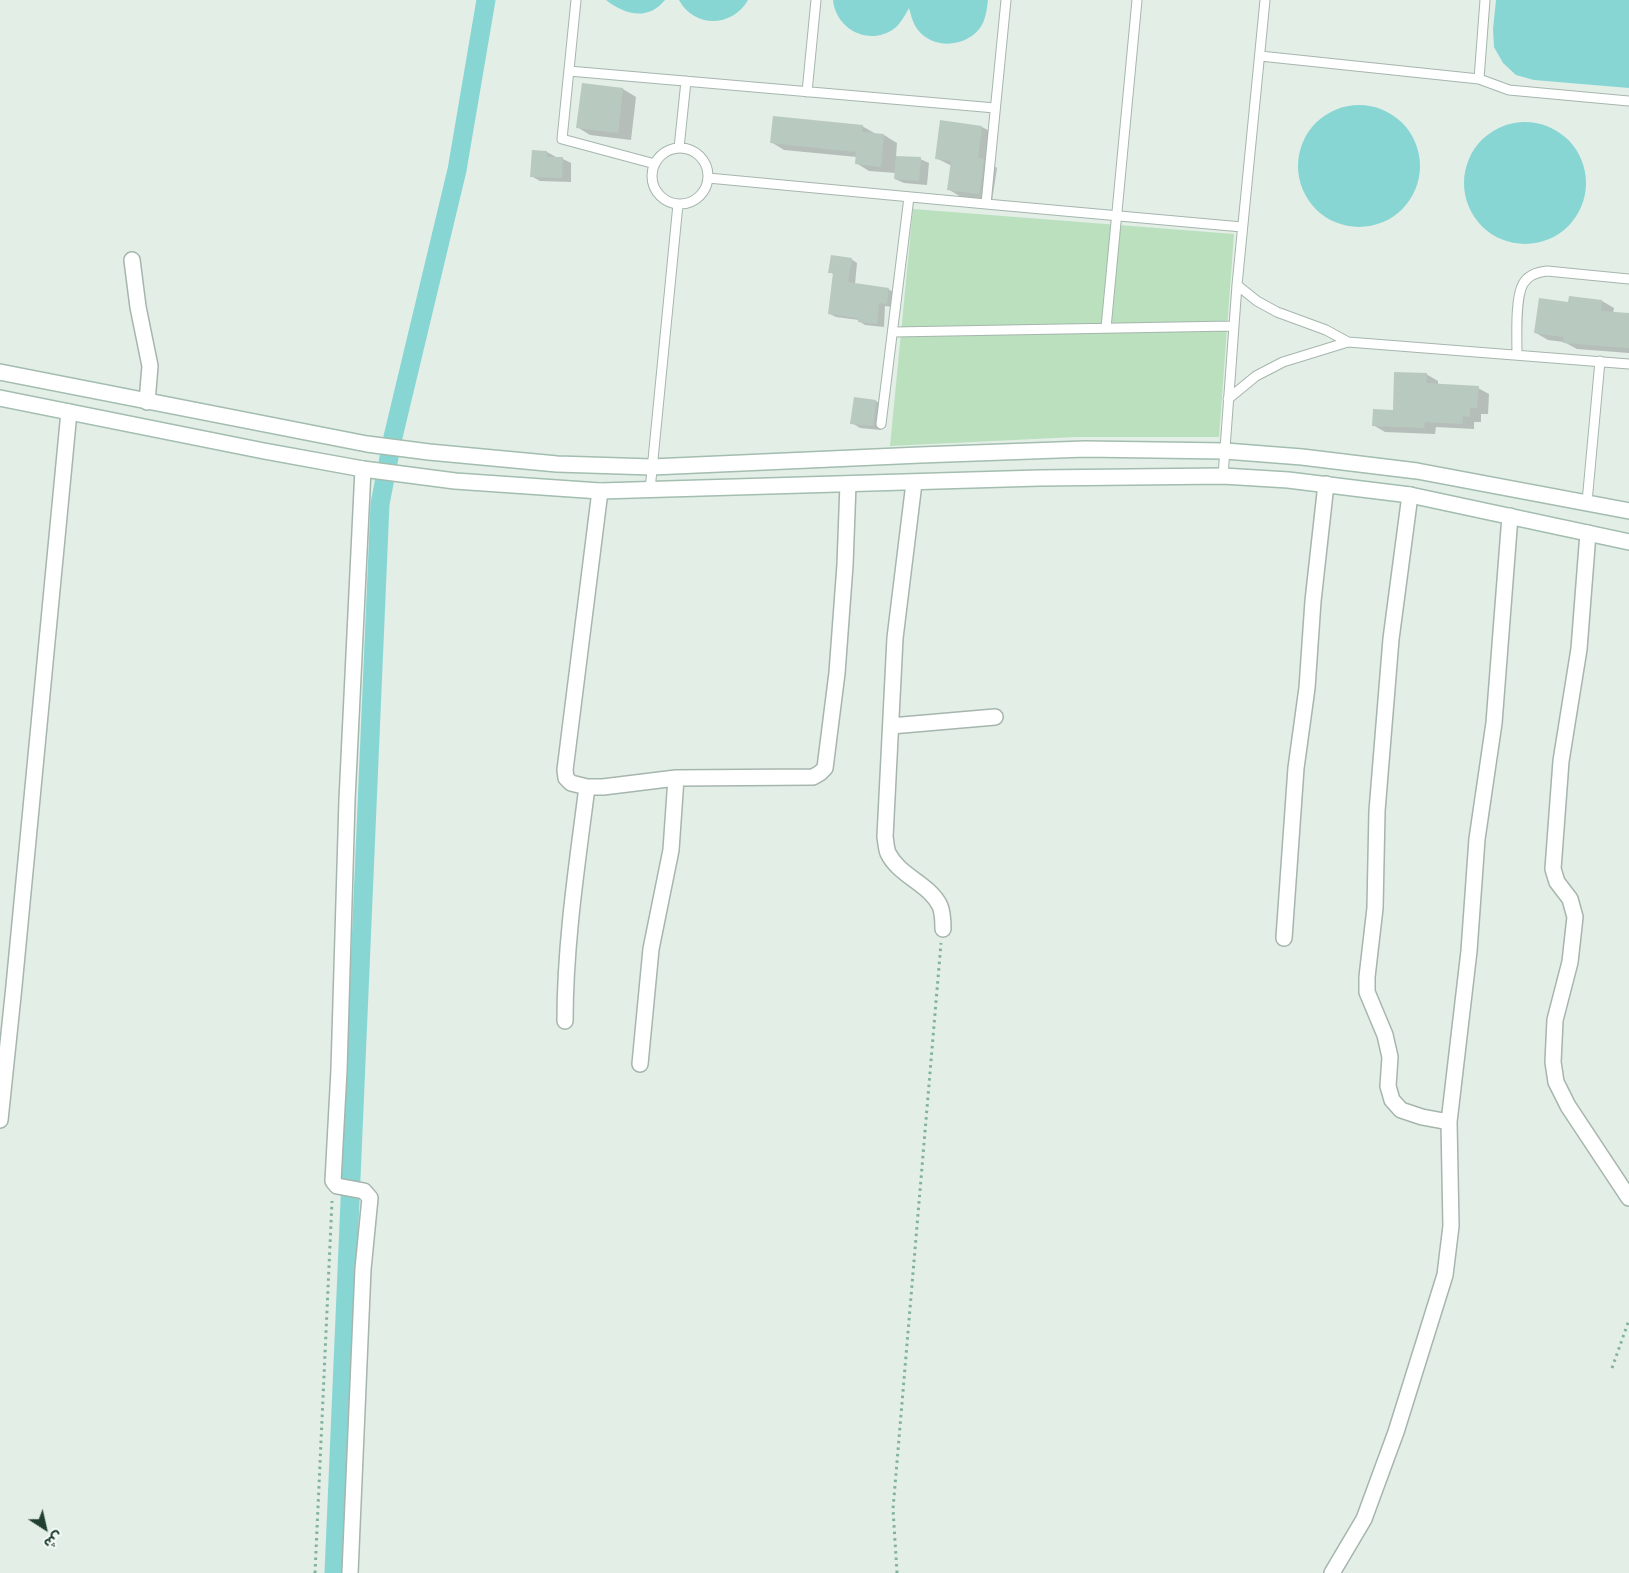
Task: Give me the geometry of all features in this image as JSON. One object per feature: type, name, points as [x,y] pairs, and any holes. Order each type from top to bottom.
[{"type":"street","points":[[132,260],[138,307],[150,366],[147,402]]},
{"type":"street","points":[[0,372],[367,444],[557,464],[652,467],[1076,450],[1225,451],[1302,457],[1417,471],[1629,511]]},
{"type":"street","points":[[0,398],[264,452],[363,469],[456,481],[600,491],[1039,478],[1223,476],[1288,480],[1410,495],[1629,542]]},
{"type":"street","points":[[0,1120],[69,412]]},
{"type":"street","points":[[350,1573],[363,1278],[370,1198],[368,1194],[360,1189],[338,1184],[339,1060],[347,800],[363,469]]},
{"type":"street","points":[[914,482],[895,638],[885,837],[888,852],[897,866],[932,894],[940,907],[943,929]]},
{"type":"street","points":[[600,491],[565,770],[566,778],[571,783],[587,787],[604,787],[676,778],[813,777],[825,768],[837,673],[848,484]]},
{"type":"street","points":[[1284,938],[1296,768],[1307,688],[1313,601],[1326,484]]},
{"type":"street","points":[[1410,495],[1391,639],[1377,811],[1375,908],[1367,992],[1385,1035],[1390,1057],[1388,1086],[1392,1100],[1401,1110],[1422,1117],[1449,1122]]},
{"type":"street","points":[[1332,1573],[1364,1519],[1396,1432],[1445,1275],[1451,1226],[1449,1122],[1469,951],[1478,839],[1494,723],[1510,516]]},
{"type":"street","points":[[1588,534],[1579,649],[1561,762],[1553,870],[1557,882],[1570,899],[1575,917],[1570,962],[1555,1020],[1553,1062],[1556,1082],[1568,1106],[1629,1198]]},
{"type":"street","points":[[891,726],[995,717]]},
{"type":"street","points":[[640,1064],[651,949],[671,850],[676,778]]},
{"type":"street","points":[[565,1022],[565,986],[571,911],[587,787]]},
{"type":"lane","points":[[576,0],[562,139],[654,164]]},
{"type":"lane","points":[[807,92],[816,0]]},
{"type":"lane","points":[[986,204],[1006,0]]},
{"type":"lane","points":[[1106,328],[1137,0]]},
{"type":"lane","points":[[1223,476],[1236,285],[1265,0]]},
{"type":"lane","points":[[1478,79],[1485,0]]},
{"type":"lane","points":[[1260,56],[1478,79],[1509,90],[1629,102]]},
{"type":"lane","points":[[569,71],[995,108]]},
{"type":"lane","points":[[679,148],[686,81]]},
{"type":"lane","points":[[679,148],[692,151],[701,158],[707,167],[708,178],[705,188],[699,197],[689,203],[678,204],[668,202],[659,195],[653,186],[652,175],[654,164],[661,155],[679,148]]},
{"type":"lane","points":[[708,178],[1242,227]]},
{"type":"lane","points":[[881,424],[910,197]]},
{"type":"lane","points":[[650,490],[678,204]]},
{"type":"lane","points":[[1517,355],[1519,297],[1524,283],[1534,273],[1546,271],[1629,278]]},
{"type":"lane","points":[[1236,285],[1257,301],[1277,312],[1326,330],[1348,342]]},
{"type":"lane","points":[[893,332],[1233,326]]},
{"type":"lane","points":[[1228,399],[1256,376],[1283,362],[1348,342],[1629,364]]},
{"type":"lane","points":[[1587,502],[1600,361]]},
{"type":"path","points":[[897,1573],[893,1509],[943,929]]},
{"type":"path","points":[[314,1573],[338,1184]]},
{"type":"path","points":[[1612,1368],[1629,1320]]},
{"type":"green space","points":[[913,209],[1234,234],[1219,437],[1076,437],[890,446]]},
{"type":"water","points":[[606,0],[665,0],[651,11],[636,14],[621,9]]},
{"type":"water","points":[[679,0],[748,0],[733,16],[713,21],[703,20],[694,16]]},
{"type":"water","points":[[833,0],[988,0],[983,23],[977,31],[961,41],[942,43],[925,37],[918,30],[909,8],[897,26],[885,33],[875,36],[856,32],[840,20]]},
{"type":"water","points":[[1496,0],[1629,0],[1629,88],[1534,80],[1516,75],[1503,63],[1494,47],[1493,29]]},
{"type":"water","points":[[1359,105],[1382,110],[1402,123],[1415,143],[1420,166],[1415,189],[1402,209],[1382,222],[1359,227],[1336,222],[1316,209],[1303,189],[1298,166],[1303,143],[1316,123],[1336,110]]},
{"type":"water","points":[[1525,122],[1548,127],[1568,140],[1581,160],[1586,183],[1581,206],[1568,226],[1548,239],[1525,244],[1502,239],[1482,226],[1469,206],[1464,183],[1469,160],[1482,140],[1502,127]]},
{"type":"building","points":[[582,83],[623,88],[618,133],[576,128]]},
{"type":"building","points":[[773,116],[863,125],[862,132],[884,134],[881,167],[855,164],[856,152],[770,143]]},
{"type":"building","points":[[940,120],[982,126],[978,158],[984,159],[979,194],[947,190],[951,161],[935,159]]},
{"type":"building","points":[[532,150],[547,151],[547,157],[563,157],[562,178],[530,177]]},
{"type":"building","points":[[896,156],[921,157],[919,181],[894,179]]},
{"type":"building","points":[[831,255],[852,258],[848,282],[889,288],[887,304],[879,303],[877,324],[858,322],[858,318],[828,314],[833,273],[828,273]]},
{"type":"building","points":[[1569,296],[1602,300],[1601,311],[1629,313],[1629,348],[1563,343],[1564,337],[1534,333],[1539,298],[1568,302]]},
{"type":"building","points":[[1394,372],[1427,373],[1426,383],[1479,386],[1477,408],[1470,408],[1470,417],[1463,416],[1462,424],[1425,422],[1424,428],[1372,426],[1373,409],[1393,410]]},
{"type":"building","points":[[854,397],[876,400],[873,426],[850,424]]},
{"type":"waterway","points":[[334,1573],[380,504],[393,437],[457,170],[486,0]]}]
